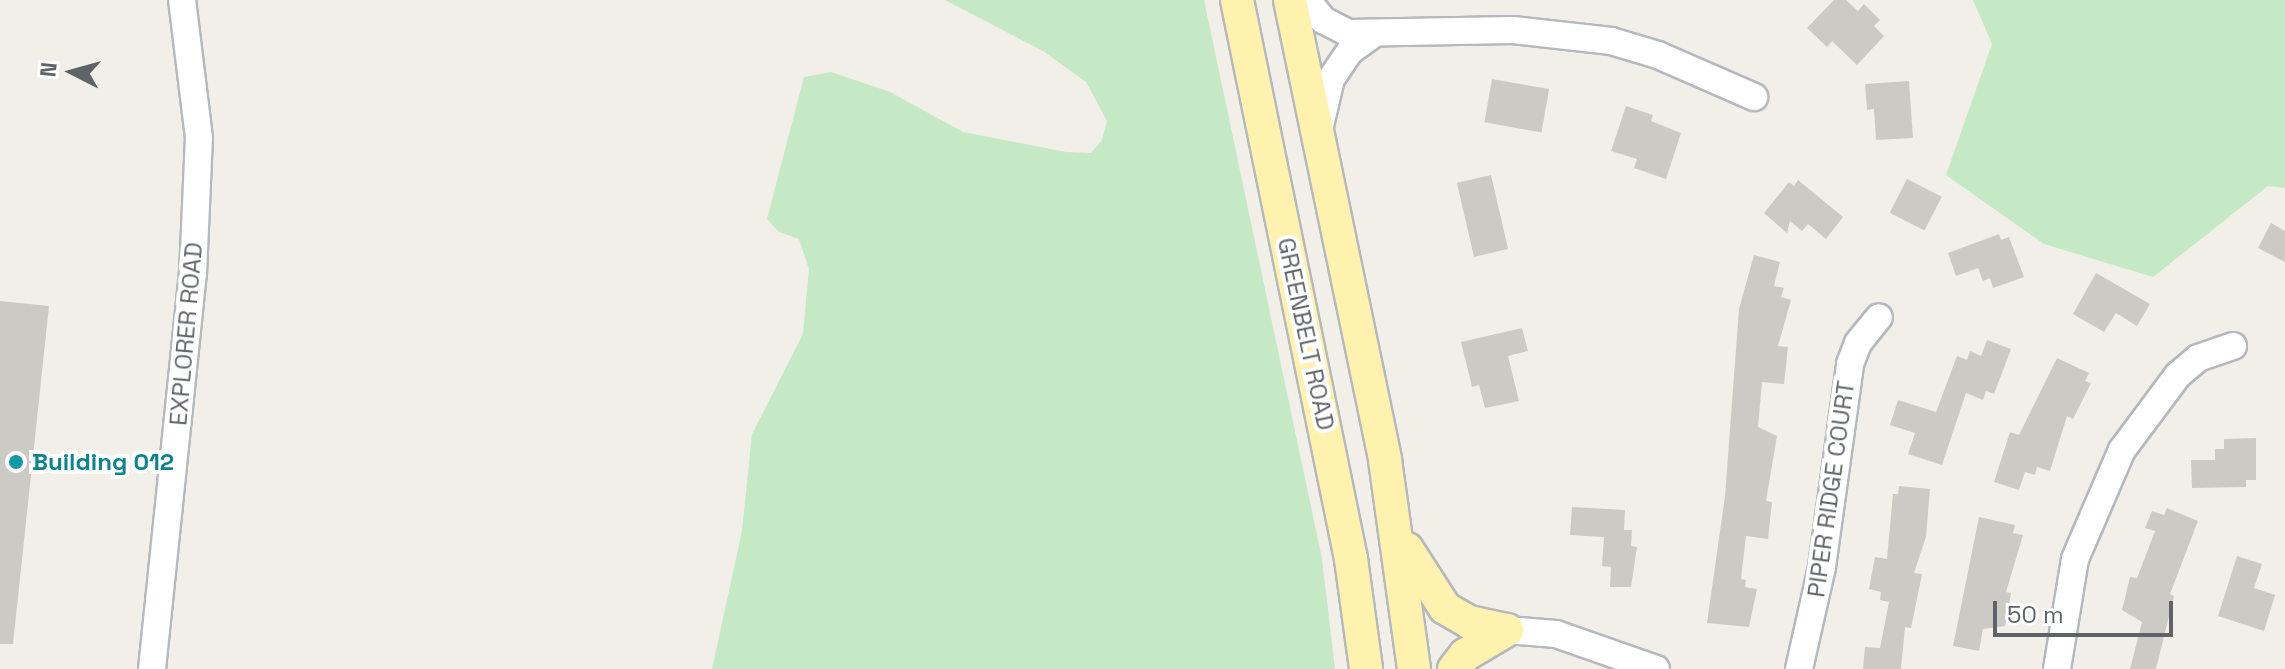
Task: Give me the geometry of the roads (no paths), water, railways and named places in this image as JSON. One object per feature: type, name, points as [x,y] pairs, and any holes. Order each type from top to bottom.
[{"type":"main road","name":"GREENBELT ROAD","points":[[1237,0],[1351,559],[1366,669]]},
{"type":"main road","points":[[1290,0],[1398,535],[1414,669]]},
{"type":"main road","points":[[1278,198],[1329,186]]},
{"type":"main road","points":[[1398,535],[1445,608],[1469,622],[1507,630]]},
{"type":"main road","points":[[1454,669],[1465,655],[1507,630]]},
{"type":"street","name":"EXPLORER ROAD","points":[[152,669],[193,274],[199,138],[182,0]]},
{"type":"street","points":[[1307,0],[1323,20],[1348,33],[1372,35],[1513,30],[1611,41],[1658,55],[1754,97]]},
{"type":"street","points":[[1318,133],[1331,79],[1350,51],[1372,35]]},
{"type":"street","name":"PIPER RIDGE COURT","points":[[1799,669],[1822,567],[1850,364],[1858,343],[1879,317]]},
{"type":"street","points":[[2057,669],[2075,559],[2122,450],[2178,375],[2198,358],[2233,346]]},
{"type":"street","points":[[1507,630],[1556,634],[1656,669]]},
{"type":"place","name":"Building 012","points":[[16,462]]}]
